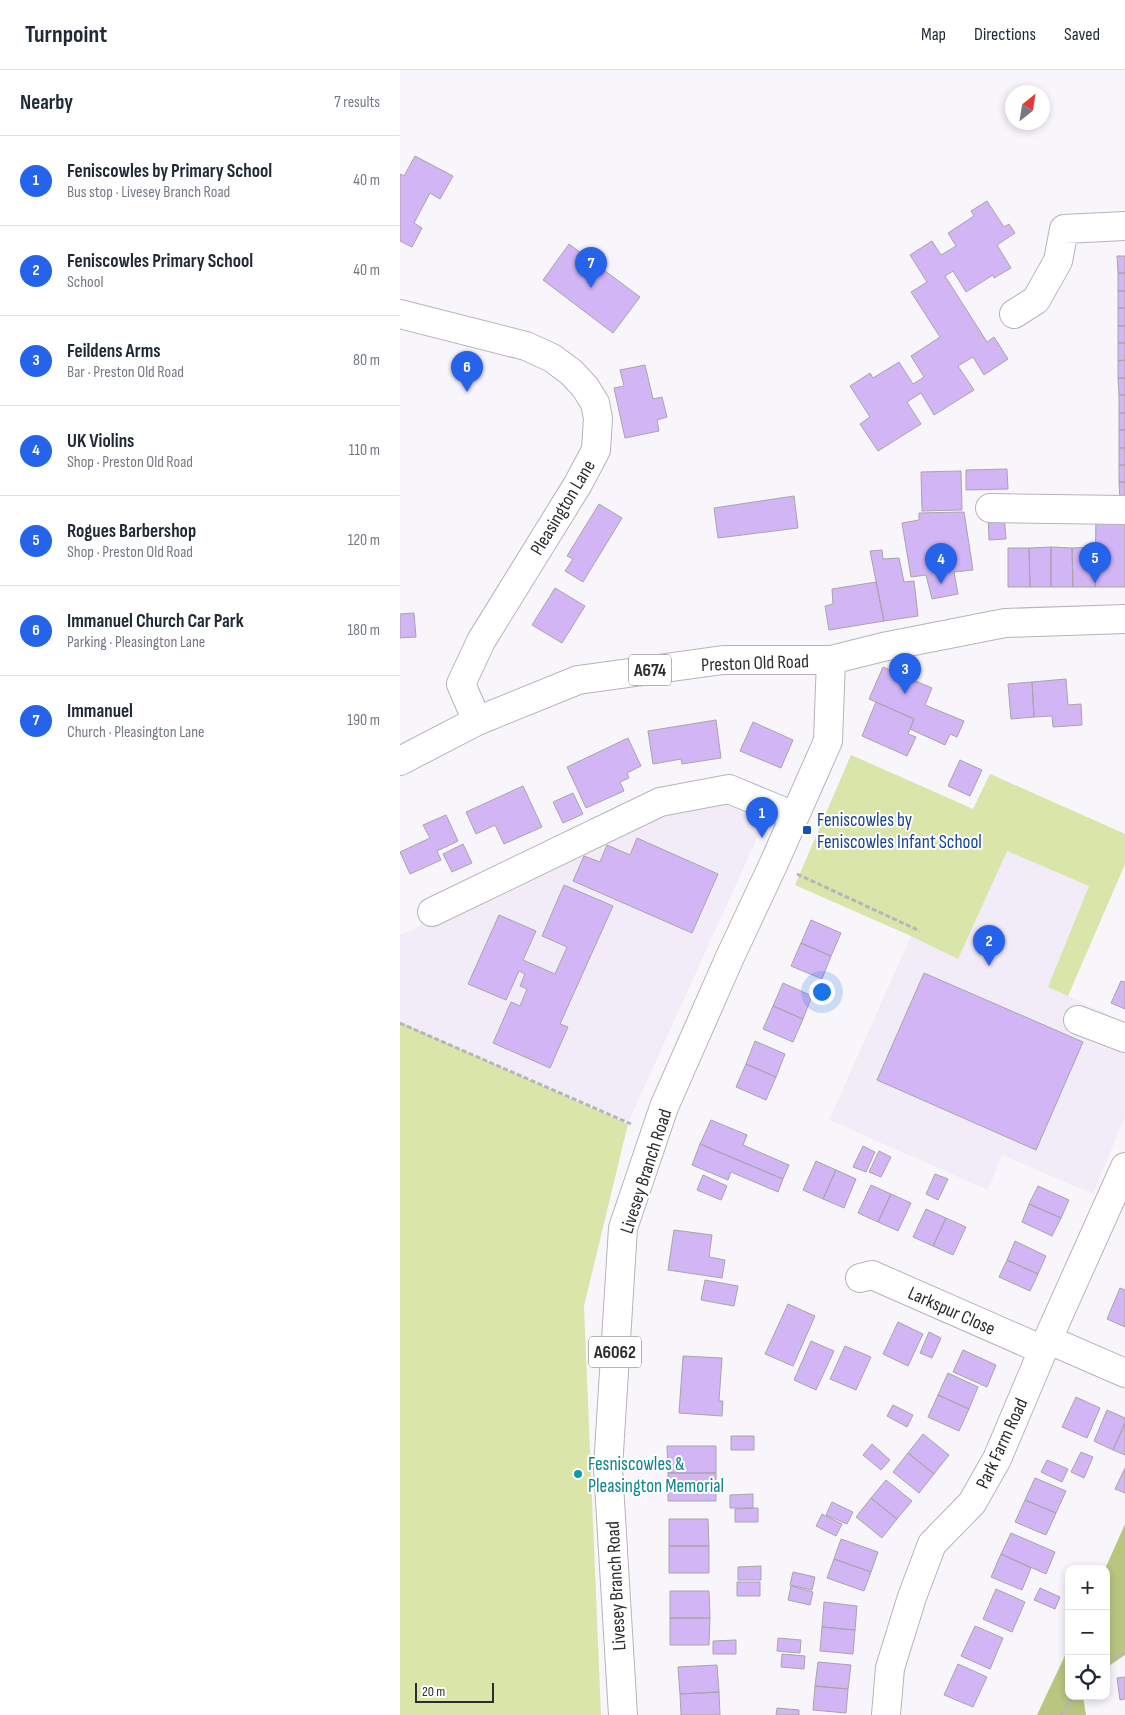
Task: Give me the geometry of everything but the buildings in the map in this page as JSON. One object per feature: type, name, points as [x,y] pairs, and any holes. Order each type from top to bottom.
[{"type":"main road","points":[[1014,314],[1036,300],[1058,261],[1064,229],[1125,226]]},
{"type":"main road","name":"Pleasington Lane","points":[[400,314],[526,346],[552,358],[571,372],[585,387],[594,404],[598,418],[596,450],[578,484],[481,641],[461,684],[477,721]]},
{"type":"main road","points":[[990,508],[1125,510]]},
{"type":"main road","name":"Preston Old Road","points":[[400,761],[477,721],[578,680],[723,660],[832,660],[1005,623],[1125,619]]},
{"type":"main road","name":"Livesey Branch Road","points":[[623,1715],[608,1468],[623,1228],[664,1107],[828,741],[832,660]]},
{"type":"main road","points":[[432,912],[660,802],[729,788],[794,816]]},
{"type":"main road","points":[[1078,1020],[1125,1038]]},
{"type":"main road","name":"Park Farm Road","points":[[886,1715],[890,1668],[912,1597],[932,1544],[972,1503],[997,1459],[1125,1167]]},
{"type":"main road","name":"Larkspur Close","points":[[860,1278],[872,1275],[1046,1345],[1125,1373]]},
{"type":"path","points":[[774,863],[920,931]]},
{"type":"path","points":[[400,1023],[654,1134]]},
{"type":"path","points":[[1110,1661],[1125,1652]]},
{"type":"path","points":[[1060,1715],[1071,1700]]},
{"type":"shaded area","points":[[851,755],[973,809],[990,774],[1125,834],[1125,864],[1068,996],[1125,1022],[1125,1117],[1093,1194],[1002,1155],[988,1190],[829,1120],[911,936],[795,885]]},
{"type":"shaded area","points":[[728,799],[767,816],[628,1123],[400,1021],[400,935],[630,826]]},
{"type":"green space","points":[[851,755],[973,809],[990,774],[1125,834],[1125,864],[1068,996],[1048,987],[1089,886],[1007,851],[958,959],[911,936],[795,885]]},
{"type":"green space","points":[[400,1022],[628,1124],[584,1306],[601,1715],[400,1715]]},
{"type":"green space","points":[[1125,1524],[1125,1655],[1110,1665],[1110,1565],[1107,1565]]},
{"type":"green space","points":[[1065,1656],[1065,1700],[1084,1700],[1086,1715],[1037,1715]]},
{"type":"place","name":"Immanuel","points":[[591,288]]},
{"type":"place","name":"Immanuel Church Car Park","points":[[467,392]]},
{"type":"place","name":"Rogues Barbershop","points":[[1095,583]]},
{"type":"place","name":"UK Violins","points":[[941,584]]},
{"type":"place","name":"Feildens Arms","points":[[905,694]]},
{"type":"place","name":"Feniscowles by Feniscowles Infant School","points":[[807,830]]},
{"type":"place","name":"Feniscowles by Primary School","points":[[762,838]]},
{"type":"place","name":"Feniscowles Primary School","points":[[989,966]]},
{"type":"place","name":"Fesniscowles & Pleasington Memorial","points":[[578,1474]]}]
